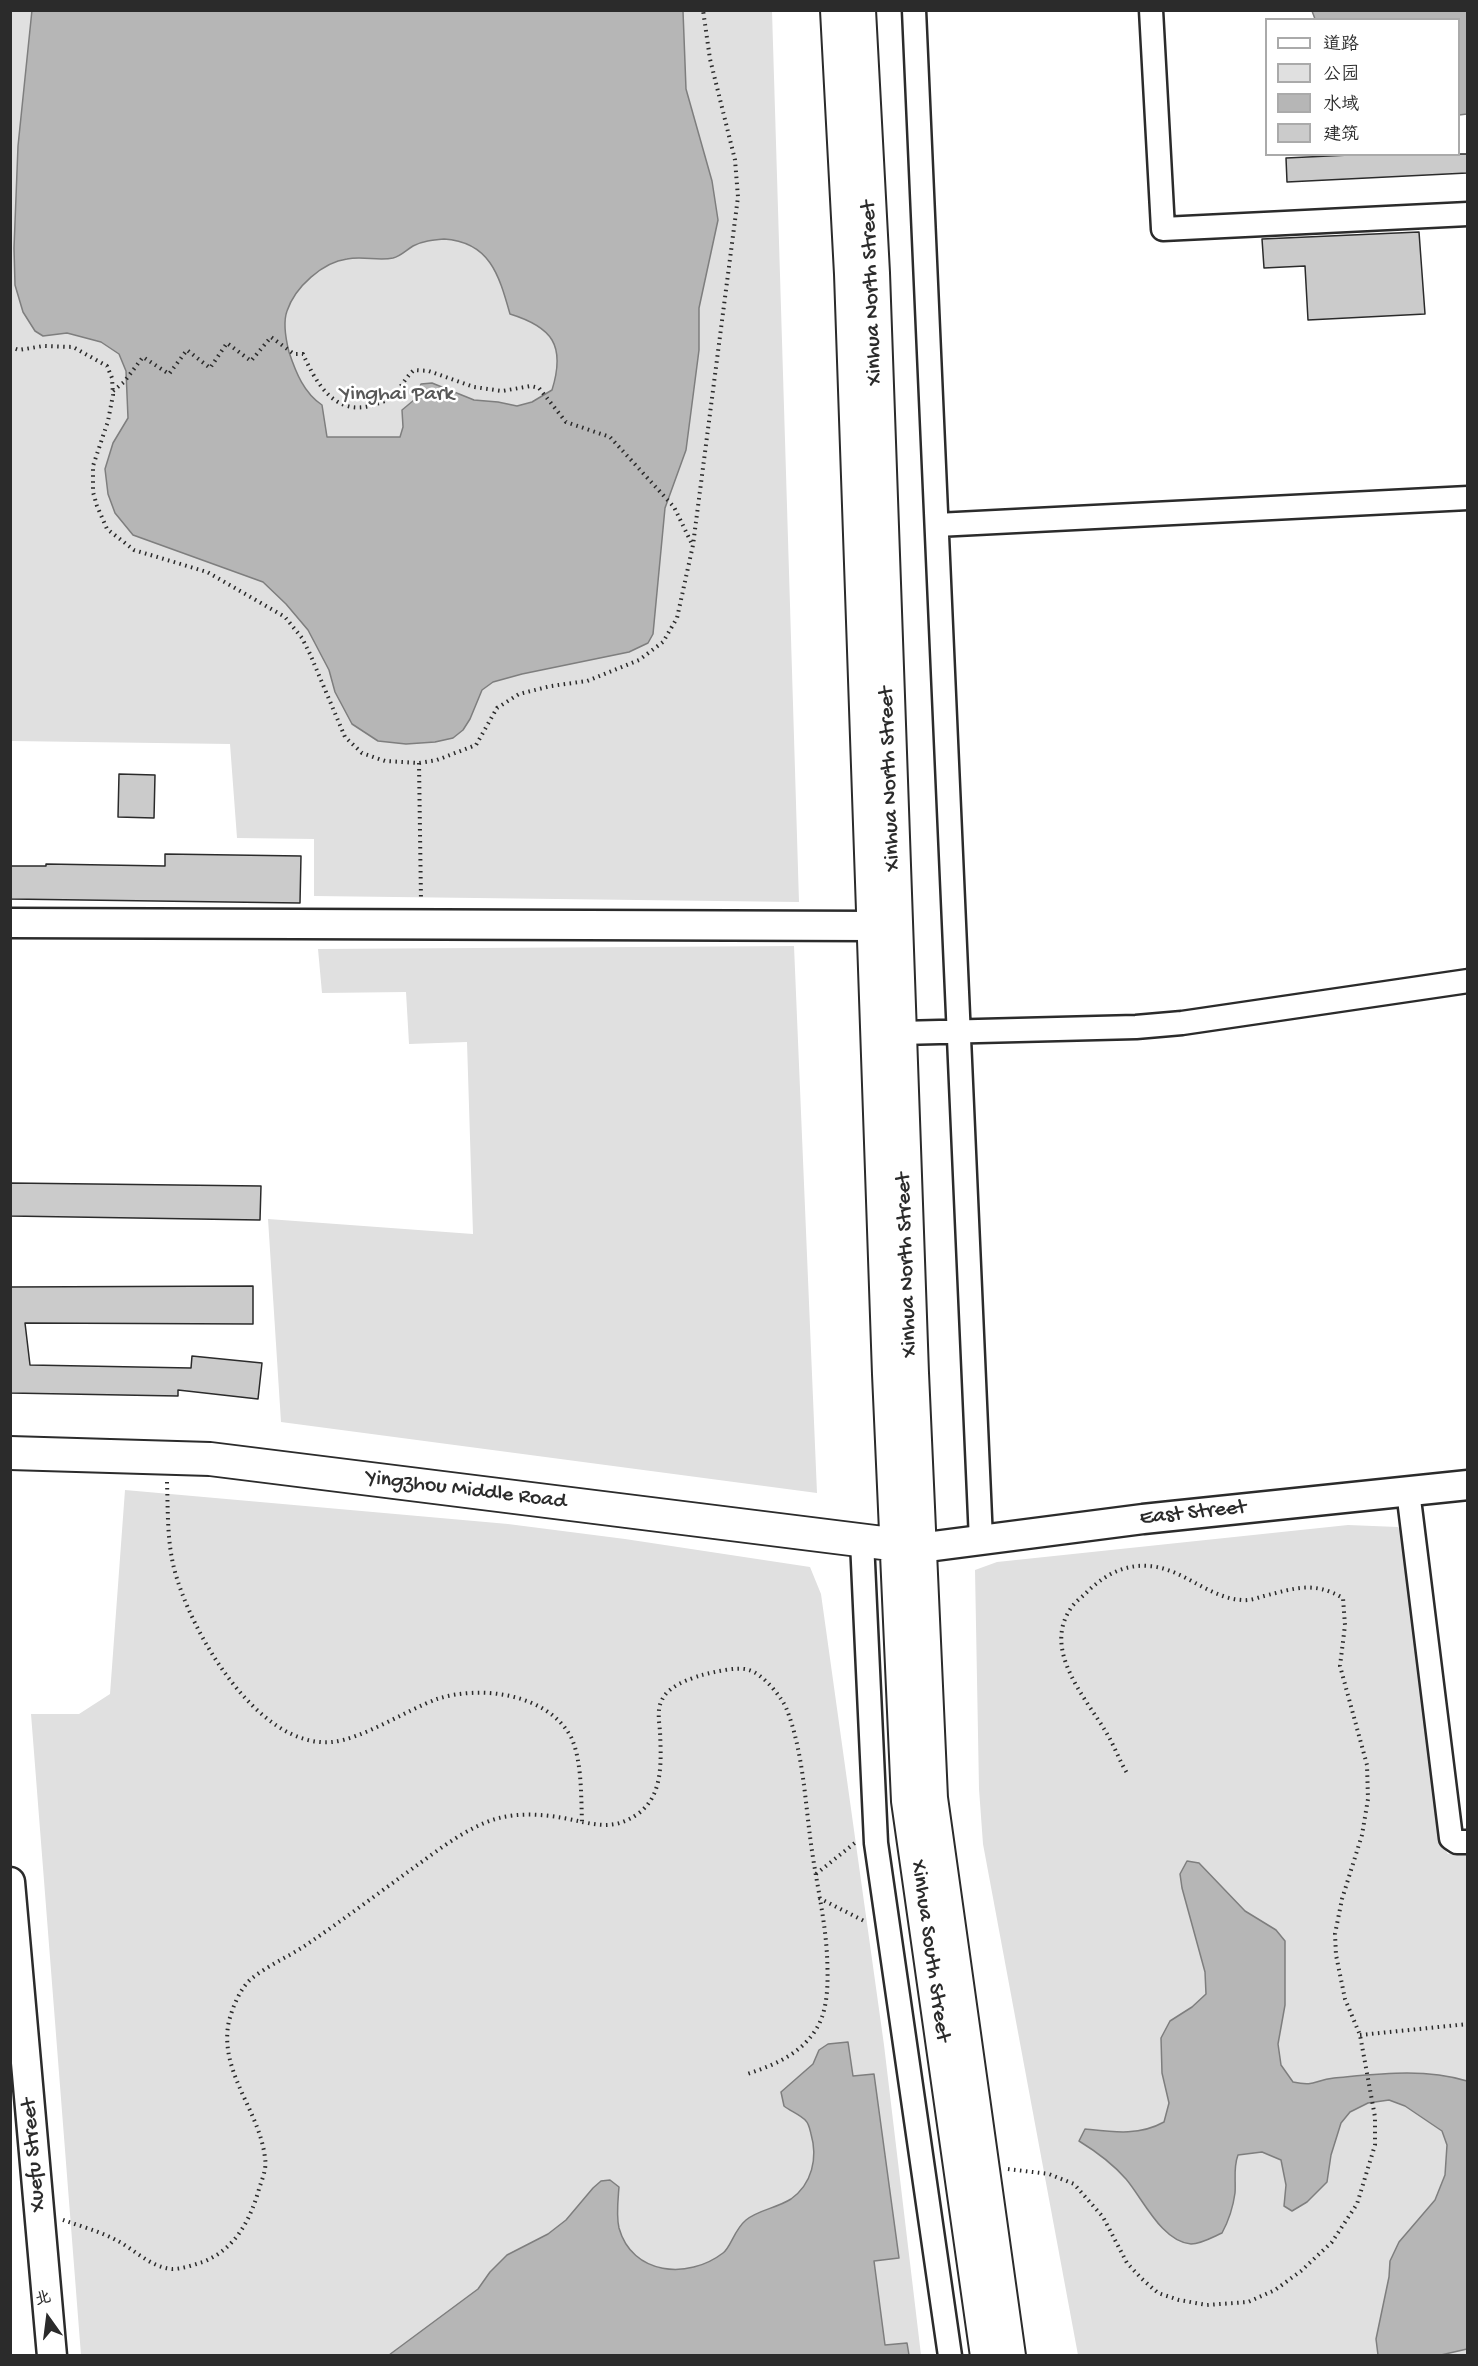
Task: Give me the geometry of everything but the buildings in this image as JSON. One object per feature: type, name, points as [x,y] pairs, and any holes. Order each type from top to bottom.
[{"type":"main road","name":"Xinhua North Street","points":[[837,10],[851,274],[873,926],[908,1546]]},
{"type":"main road","name":"Xinhua North Street","points":[[859,10],[873,273],[900,1034],[908,1546]]},
{"type":"main road","name":"Yingzhou Middle Road","points":[[10,1453],[210,1459],[908,1546]]},
{"type":"main road","name":"Xinhua South Street","points":[[908,1546],[931,1798],[1009,2355]]},
{"type":"main road","name":"Xinhua South Street","points":[[908,1546],[908,1801],[987,2355]]},
{"type":"street","points":[[914,10],[981,1540]]},
{"type":"street","points":[[1151,10],[1163,229],[1467,214]]},
{"type":"street","points":[[937,525],[1467,498]]},
{"type":"street","points":[[10,923],[873,926]]},
{"type":"street","points":[[900,1034],[1136,1027],[1182,1023],[1467,981]]},
{"type":"street","name":"East Street","points":[[908,1546],[981,1540],[1143,1519],[1467,1485]]},
{"type":"street","points":[[1408,1491],[1451,1838],[1457,1842],[1467,1842]]},
{"type":"street","points":[[862,1541],[875,1826],[950,2355]]},
{"type":"street","name":"Xuefu Street","points":[[10,1882],[52,2355]]},
{"type":"path","points":[[10,347],[19,350],[42,346],[73,347],[106,366],[112,378],[113,392],[108,421],[93,466],[93,492],[107,529],[134,550],[207,572],[285,617],[302,638],[310,654],[345,737],[362,753],[385,761],[419,763],[437,760],[476,745],[497,708],[519,694],[551,686],[587,681],[639,660],[663,642],[677,618],[693,545],[738,197],[735,160],[710,59],[703,10]]},
{"type":"path","points":[[113,392],[124,382],[143,357],[169,374],[187,350],[210,368],[227,343],[250,361],[272,337],[294,354],[303,354],[313,377],[324,391],[345,407],[365,408],[387,400],[399,390],[406,377],[414,370],[429,371],[474,387],[502,391],[531,386],[539,388],[566,422],[610,437],[674,507],[693,545]]},
{"type":"path","points":[[419,763],[421,924]]},
{"type":"path","points":[[167,1458],[168,1532],[174,1568],[189,1612],[213,1655],[243,1695],[270,1722],[288,1733],[332,1742],[357,1734],[436,1700],[458,1694],[485,1692],[520,1697],[561,1724],[571,1738],[579,1770],[582,1822]]},
{"type":"path","points":[[983,2169],[1018,2168],[1049,2174],[1074,2184],[1104,2217],[1126,2263],[1158,2293],[1179,2300],[1207,2305],[1248,2302],[1275,2290],[1301,2271],[1332,2242],[1358,2204],[1375,2145],[1375,2117],[1360,2035],[1345,1999],[1336,1955],[1335,1934],[1342,1899],[1362,1834],[1368,1799],[1367,1764],[1340,1666],[1345,1625],[1343,1598],[1318,1587],[1292,1589],[1242,1600],[1221,1595],[1149,1565],[1126,1568],[1101,1578],[1071,1608],[1062,1628],[1063,1646],[1066,1667],[1108,1735],[1127,1773]]},
{"type":"path","points":[[40,2212],[115,2239],[150,2263],[171,2269],[190,2266],[214,2258],[234,2242],[244,2228],[257,2198],[266,2164],[264,2148],[235,2076],[227,2048],[228,2026],[233,2005],[248,1981],[305,1946],[447,1844],[477,1826],[500,1817],[529,1815],[560,1817],[598,1827],[619,1823],[638,1814],[651,1802],[658,1782],[661,1763],[659,1717],[662,1700],[673,1688],[693,1678],[719,1671],[750,1670],[772,1687],[786,1708],[798,1754],[827,1952],[826,1992],[819,2024],[802,2048],[779,2061],[747,2074]]},
{"type":"path","points":[[816,1874],[875,1826]]},
{"type":"path","points":[[819,1898],[889,1933]]},
{"type":"path","points":[[1360,2035],[1467,2024]]},
{"type":"green space","name":"Yinghai Park","points":[[11,11],[772,11],[799,902],[314,896],[314,839],[237,838],[230,744],[11,741]]},
{"type":"green space","points":[[794,946],[817,1493],[281,1422],[268,1219],[473,1234],[467,1042],[409,1044],[406,992],[322,993],[318,949]]},
{"type":"green space","points":[[125,1490],[508,1524],[810,1567],[821,1594],[884,2045],[921,2355],[81,2355],[31,1714],[79,1714],[110,1694]]},
{"type":"green space","points":[[1348,1525],[1398,1527],[1404,1536],[1409,1553],[1443,1846],[1448,1854],[1467,1851],[1467,2355],[1078,2355],[983,1844],[979,1789],[975,1570],[997,1562]]},
{"type":"water","points":[[32,10],[683,11],[686,89],[712,181],[718,220],[699,308],[699,350],[686,450],[665,508],[653,634],[648,643],[629,652],[493,682],[482,690],[470,719],[463,730],[453,738],[406,744],[378,741],[352,724],[335,692],[329,670],[308,630],[263,582],[133,535],[115,513],[108,494],[105,469],[113,443],[128,418],[126,371],[119,354],[101,342],[67,333],[43,336],[35,331],[23,312],[15,285],[18,146]],"holes":[[[444,239],[460,241],[472,246],[490,263],[502,286],[510,314],[536,325],[552,340],[557,361],[552,390],[532,402],[517,406],[474,400],[432,383],[421,384],[414,400],[402,410],[403,427],[400,437],[327,437],[322,405],[310,395],[301,382],[288,347],[285,320],[296,293],[320,270],[338,261],[353,258],[393,258],[424,242]]]},
{"type":"water","points":[[1312,11],[1467,11],[1467,114],[1460,115],[1460,18],[1315,18]]},
{"type":"water","points":[[1187,1861],[1199,1863],[1245,1911],[1276,1930],[1285,1941],[1285,2005],[1278,2044],[1281,2065],[1293,2082],[1311,2083],[1334,2078],[1401,2073],[1434,2074],[1467,2081],[1467,2349],[1441,2355],[1378,2355],[1376,2339],[1389,2277],[1390,2261],[1399,2242],[1435,2200],[1445,2175],[1447,2145],[1442,2131],[1405,2106],[1389,2100],[1368,2103],[1350,2112],[1341,2123],[1331,2155],[1327,2182],[1307,2202],[1292,2211],[1284,2206],[1286,2185],[1281,2160],[1262,2152],[1238,2155],[1234,2198],[1222,2233],[1195,2244],[1171,2236],[1154,2218],[1121,2173],[1079,2141],[1085,2129],[1135,2131],[1164,2122],[1169,2103],[1162,2073],[1161,2038],[1170,2021],[1192,2007],[1206,1994],[1205,1972],[1180,1874]]},
{"type":"water","points":[[848,2042],[853,2076],[874,2074],[899,2258],[874,2261],[885,2345],[907,2343],[909,2355],[389,2355],[478,2289],[490,2272],[507,2255],[548,2234],[566,2220],[601,2181],[610,2180],[619,2187],[617,2213],[619,2228],[626,2244],[636,2256],[648,2264],[678,2269],[694,2267],[709,2262],[723,2253],[746,2220],[791,2199],[804,2186],[812,2170],[813,2143],[808,2124],[784,2106],[781,2092],[813,2064],[819,2050],[828,2044]]}]
